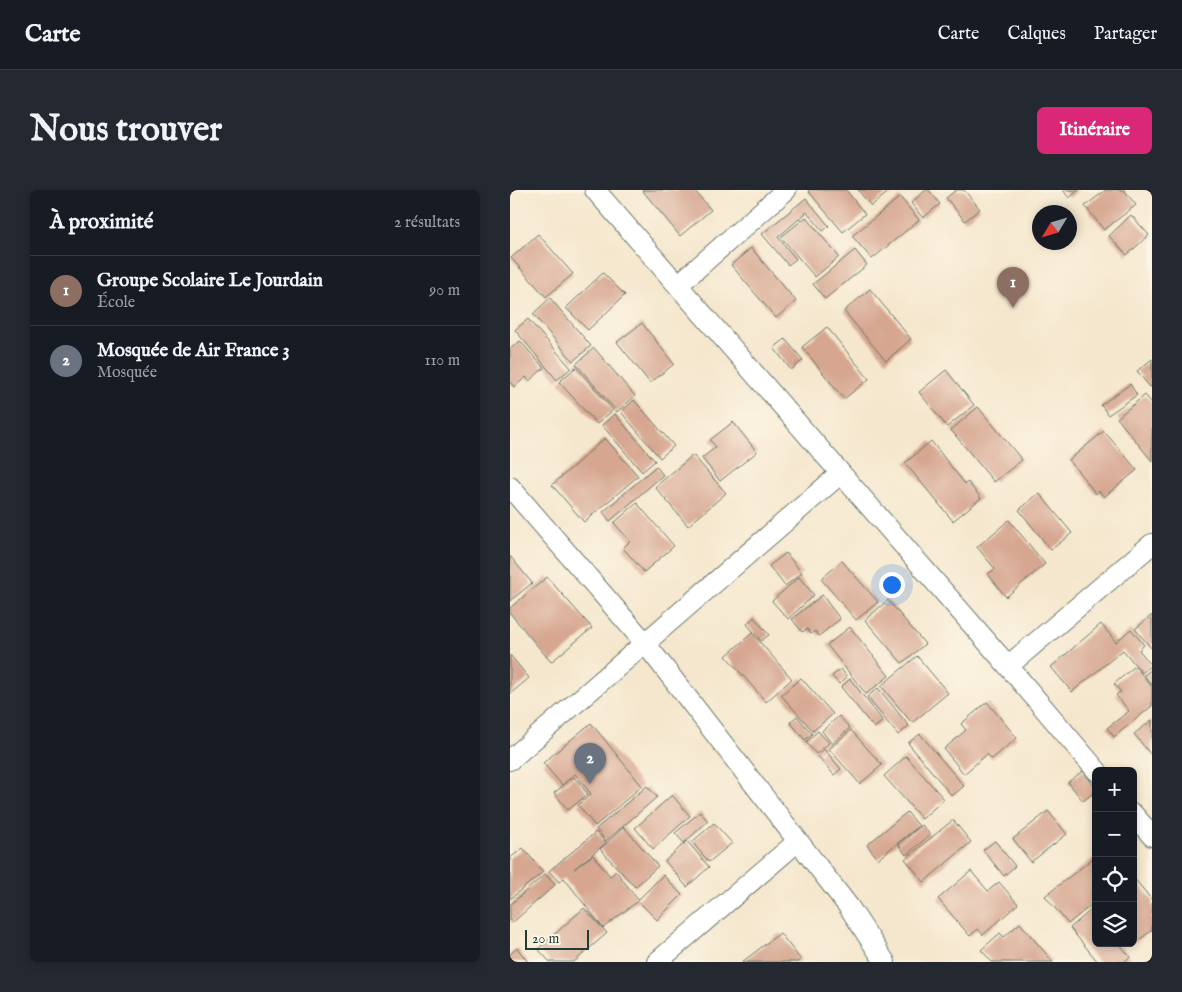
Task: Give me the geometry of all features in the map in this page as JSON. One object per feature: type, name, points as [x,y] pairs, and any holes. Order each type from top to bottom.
[{"type":"street","points":[[595,190],[1008,666],[1093,767]]},
{"type":"street","points":[[678,285],[786,190]]},
{"type":"street","points":[[510,760],[840,474]]},
{"type":"street","points":[[510,487],[645,643],[796,842],[849,907],[885,962]]},
{"type":"street","points":[[1008,666],[1152,544]]},
{"type":"street","points":[[1137,819],[1152,836]]},
{"type":"street","points":[[657,962],[796,842]]},
{"type":"building","points":[[642,190],[694,190],[711,210],[680,236]]},
{"type":"building","points":[[809,190],[846,190],[865,214],[843,232]]},
{"type":"building","points":[[858,190],[891,190],[871,206]]},
{"type":"building","points":[[926,190],[929,190],[940,204],[923,218],[911,203]]},
{"type":"building","points":[[956,190],[964,190],[980,209],[965,221],[946,198]]},
{"type":"building","points":[[1063,190],[1079,190],[1069,198]]},
{"type":"building","points":[[1106,190],[1124,190],[1136,205],[1104,230],[1085,206]]},
{"type":"building","points":[[900,197],[919,220],[872,259],[852,236]]},
{"type":"building","points":[[806,198],[829,226],[823,231],[807,212],[778,237],[796,259],[788,265],[762,234]]},
{"type":"building","points":[[1131,215],[1149,235],[1127,255],[1109,236]]},
{"type":"building","points":[[806,217],[839,257],[815,277],[781,237]]},
{"type":"building","points":[[538,234],[573,274],[546,297],[511,258]]},
{"type":"building","points":[[751,248],[796,301],[776,318],[731,265]]},
{"type":"building","points":[[855,250],[867,265],[825,299],[813,284]]},
{"type":"building","points":[[603,273],[625,295],[588,330],[566,308]]},
{"type":"building","points":[[870,289],[911,339],[886,361],[844,311]]},
{"type":"building","points":[[550,298],[591,346],[573,361],[533,314]]},
{"type":"building","points":[[528,319],[571,368],[557,380],[515,330]]},
{"type":"building","points":[[642,323],[674,364],[650,383],[617,342]]},
{"type":"building","points":[[827,327],[869,379],[844,399],[802,347]]},
{"type":"building","points":[[785,339],[803,360],[791,370],[774,348]]},
{"type":"building","points":[[520,341],[544,368],[529,381],[526,377],[514,387],[510,382],[510,349]]},
{"type":"building","points":[[594,348],[635,396],[617,412],[576,364]]},
{"type":"building","points":[[1152,359],[1152,386],[1150,387],[1137,371]]},
{"type":"building","points":[[576,367],[613,410],[597,424],[559,382]]},
{"type":"building","points":[[946,370],[974,405],[947,427],[919,392]]},
{"type":"building","points":[[1130,384],[1137,395],[1108,415],[1101,405]]},
{"type":"building","points":[[1145,395],[1152,403],[1152,461],[1117,418]]},
{"type":"building","points":[[634,400],[674,446],[660,458],[621,412]]},
{"type":"building","points":[[978,407],[1022,460],[994,482],[951,430]]},
{"type":"building","points":[[615,414],[655,461],[642,472],[602,425]]},
{"type":"building","points":[[733,422],[757,452],[720,481],[702,458],[716,447],[710,440]]},
{"type":"building","points":[[1104,431],[1137,470],[1104,497],[1099,491],[1096,494],[1069,460]]},
{"type":"building","points":[[605,438],[638,476],[584,522],[552,485]]},
{"type":"building","points":[[931,441],[965,484],[968,482],[981,498],[953,521],[905,463]]},
{"type":"building","points":[[693,455],[726,493],[688,526],[655,487]]},
{"type":"building","points":[[656,466],[663,475],[610,521],[603,512]]},
{"type":"building","points":[[1039,493],[1072,533],[1051,550],[1019,510]]},
{"type":"building","points":[[637,503],[674,546],[644,572],[623,548],[630,541],[614,523]]},
{"type":"building","points":[[1009,520],[1045,564],[1006,597],[988,574],[995,569],[977,547]]},
{"type":"building","points":[[786,553],[802,573],[785,586],[769,566]]},
{"type":"building","points":[[510,556],[532,583],[510,601]]},
{"type":"building","points":[[842,561],[878,602],[856,620],[821,579]]},
{"type":"building","points":[[547,577],[592,628],[551,662],[510,613],[510,608]]},
{"type":"building","points":[[799,577],[814,595],[788,619],[772,601]]},
{"type":"building","points":[[822,595],[840,619],[819,636],[815,631],[811,634],[807,629],[802,632],[792,619]]},
{"type":"building","points":[[888,600],[925,644],[902,663],[865,620]]},
{"type":"building","points":[[1152,615],[1152,649],[1135,629]]},
{"type":"building","points":[[754,617],[769,635],[761,641],[747,624]]},
{"type":"building","points":[[1101,624],[1116,642],[1131,629],[1144,645],[1139,650],[1151,665],[1142,673],[1123,650],[1072,692],[1051,667]]},
{"type":"building","points":[[850,627],[889,676],[866,694],[827,645]]},
{"type":"building","points":[[752,633],[792,679],[766,702],[726,656]]},
{"type":"building","points":[[510,655],[529,678],[510,694]]},
{"type":"building","points":[[917,656],[948,693],[912,723],[881,686]]},
{"type":"building","points":[[1135,666],[1152,687],[1152,706],[1114,737],[1107,728],[1129,711],[1116,695],[1121,692],[1114,684]]},
{"type":"building","points":[[841,669],[847,677],[839,684],[832,676]]},
{"type":"building","points":[[1152,669],[1152,685],[1144,675]]},
{"type":"building","points":[[801,678],[833,714],[813,731],[781,695]]},
{"type":"building","points":[[850,679],[883,721],[874,728],[841,687]]},
{"type":"building","points":[[878,688],[909,726],[898,735],[867,697]]},
{"type":"building","points":[[987,702],[1017,738],[992,759],[987,754],[964,774],[944,749],[966,730],[961,724]]},
{"type":"building","points":[[797,716],[812,734],[805,740],[790,722]]},
{"type":"building","points":[[839,716],[850,728],[832,744],[822,731]]},
{"type":"building","points":[[1152,720],[1152,756],[1134,734]]},
{"type":"building","points":[[591,723],[642,786],[595,826],[578,805],[591,794],[575,774],[562,785],[543,763]]},
{"type":"building","points":[[851,730],[882,765],[860,784],[829,749]]},
{"type":"building","points":[[818,731],[829,743],[816,754],[806,742]]},
{"type":"building","points":[[920,734],[964,786],[952,796],[908,743]]},
{"type":"building","points":[[824,749],[841,769],[834,775],[818,756]]},
{"type":"building","points":[[906,756],[944,799],[922,819],[884,776]]},
{"type":"building","points":[[1083,771],[1092,783],[1092,794],[1083,801],[1068,782]]},
{"type":"building","points":[[574,777],[588,794],[568,810],[554,793]]},
{"type":"building","points":[[647,786],[657,797],[606,841],[596,829]]},
{"type":"building","points":[[672,795],[690,816],[653,849],[635,828]]},
{"type":"building","points":[[1048,811],[1067,834],[1031,862],[1013,839]]},
{"type":"building","points":[[700,812],[708,821],[684,843],[675,833]]},
{"type":"building","points":[[907,812],[919,826],[878,859],[867,845]]},
{"type":"building","points":[[953,820],[971,842],[924,882],[905,859]]},
{"type":"building","points":[[714,823],[732,843],[709,862],[692,842]]},
{"type":"building","points":[[922,825],[930,835],[906,855],[898,844]]},
{"type":"building","points":[[624,827],[658,866],[635,887],[600,849]]},
{"type":"building","points":[[596,832],[606,843],[574,869],[593,855],[610,876],[616,871],[638,900],[663,875],[682,895],[657,920],[638,901],[603,928],[564,878],[559,882],[549,871]]},
{"type":"building","points":[[687,841],[709,867],[687,887],[665,861]]},
{"type":"building","points":[[995,841],[1015,866],[1004,876],[983,850]]},
{"type":"building","points":[[523,848],[543,872],[510,899],[510,858]]},
{"type":"building","points":[[1092,859],[1092,904],[1068,924],[1045,896]]},
{"type":"building","points":[[971,871],[988,891],[999,882],[1018,904],[983,935],[978,929],[970,936],[938,899]]},
{"type":"building","points":[[545,874],[555,885],[512,923],[510,921],[510,905]]},
{"type":"building","points":[[1137,882],[1152,900],[1152,930],[1137,941]]},
{"type":"building","points":[[584,908],[607,933],[574,962],[550,962],[538,949]]},
{"type":"building","points":[[1091,910],[1092,947],[1122,947],[1130,957],[1124,962],[1098,962],[1070,928]]},
{"type":"building","points":[[1020,923],[1053,962],[992,962],[981,950],[1000,933],[1004,937]]},
{"type":"building","points":[[780,933],[801,960],[798,962],[742,962]]},
{"type":"building","points":[[517,948],[528,962],[510,962],[510,954]]},
{"type":"place","name":"Groupe Scolaire Le Jourdain","points":[[1013,308]]},
{"type":"place","name":"Mosquée de Air France 3","points":[[590,784]]}]
